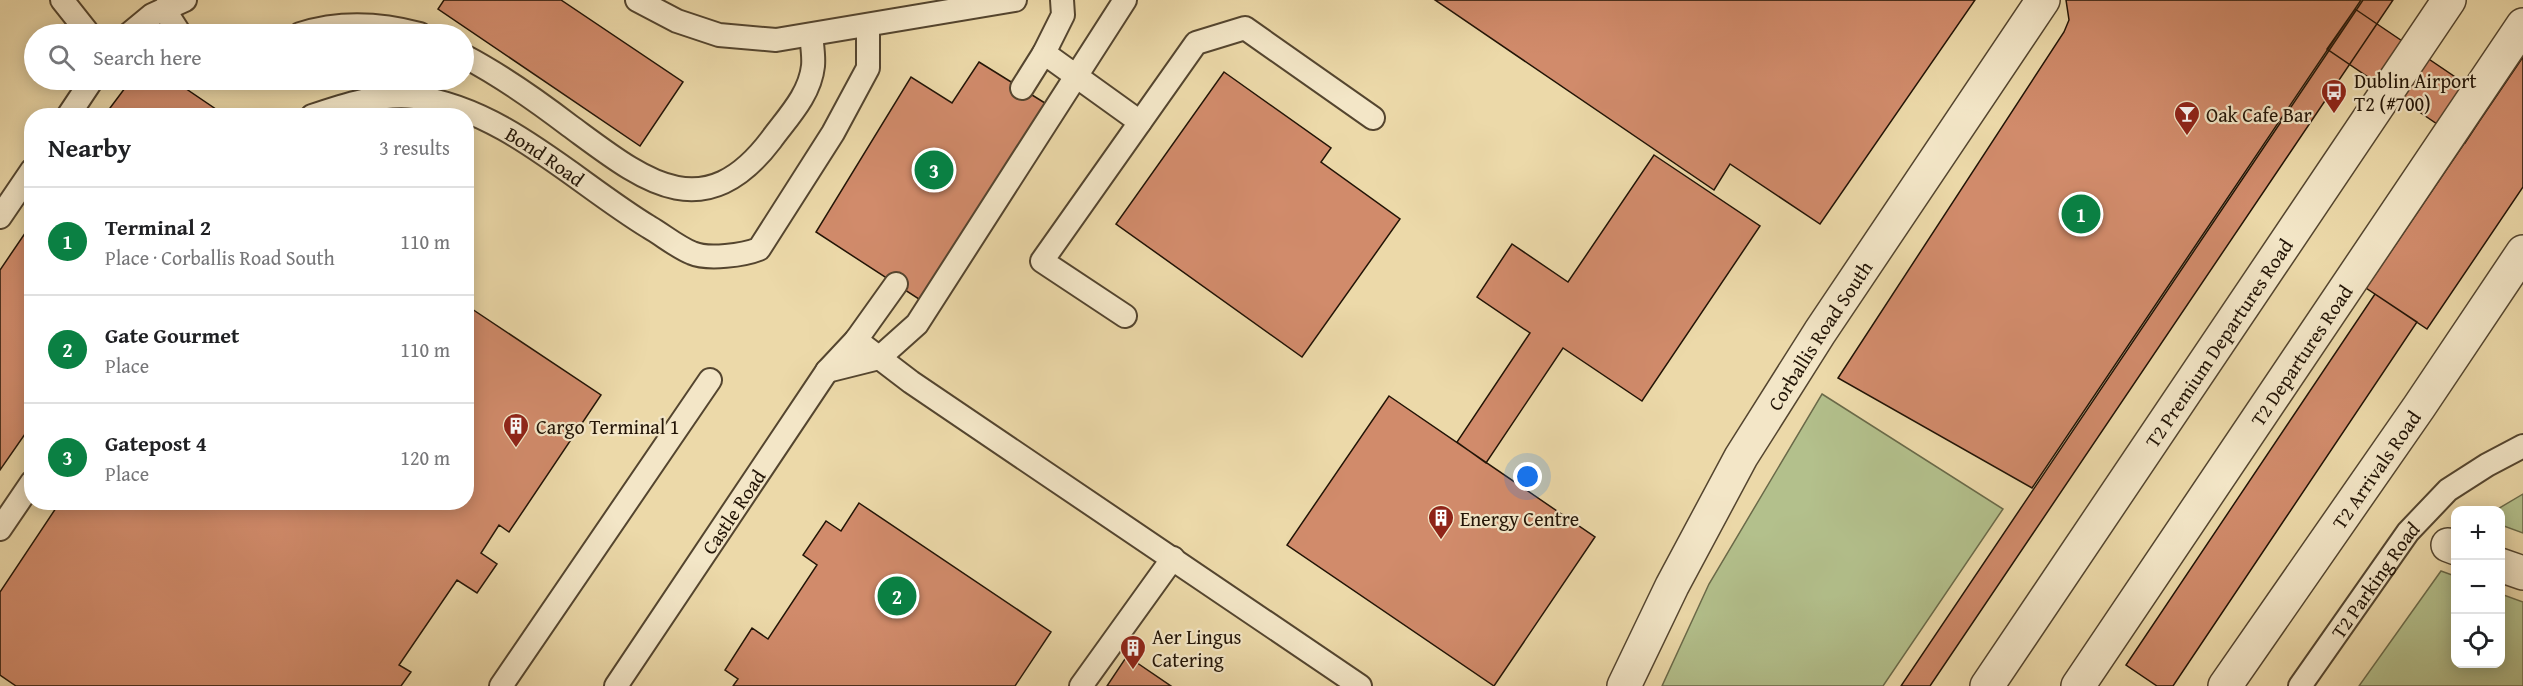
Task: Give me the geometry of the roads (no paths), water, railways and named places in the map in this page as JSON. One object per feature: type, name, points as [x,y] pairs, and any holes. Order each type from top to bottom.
[{"type":"street","name":"Corballis Road South","points":[[1624,686],[1672,586],[1741,457],[1821,332],[2043,0]]},
{"type":"street","name":"T2 Premium Departures Road","points":[[1987,686],[2450,0]]},
{"type":"street","name":"T2 Departures Road","points":[[2078,686],[2523,25]]},
{"type":"street","name":"T2 Arrivals Road","points":[[2225,686],[2419,407],[2523,252]]},
{"type":"street","points":[[2505,567],[2523,573]]},
{"type":"lane","points":[[62,0],[81,24]]},
{"type":"lane","points":[[141,24],[152,15],[185,0]]},
{"type":"lane","points":[[637,0],[677,21],[719,35],[776,40],[1014,0]]},
{"type":"lane","points":[[1022,87],[1044,53],[1063,15],[1062,0]]},
{"type":"lane","points":[[827,372],[879,358],[917,324],[1125,0]]},
{"type":"lane","points":[[164,9],[174,24]]},
{"type":"lane","name":"Bond Road","points":[[474,113],[514,134],[621,210],[693,254],[738,255],[759,249],[834,133],[868,68],[868,26]]},
{"type":"lane","points":[[1125,316],[1042,261],[1196,44],[1245,28],[1373,118]]},
{"type":"lane","points":[[474,62],[524,92],[632,171],[663,185],[689,190],[713,187],[723,183],[756,160],[799,103],[809,85],[813,65],[811,34]]},
{"type":"lane","points":[[1044,53],[1140,122]]},
{"type":"lane","points":[[73,108],[85,90]]},
{"type":"lane","name":"Bond Road","points":[[338,108],[360,101],[412,97],[462,108]]},
{"type":"lane","points":[[1,215],[24,182]]},
{"type":"lane","name":"Castle Road","points":[[616,686],[827,372],[856,340],[896,284]]},
{"type":"lane","points":[[856,340],[879,358],[1360,686]]},
{"type":"lane","points":[[501,686],[710,380]]},
{"type":"lane","name":"T2 Parking Road","points":[[2300,686],[2408,532],[2448,490],[2487,465],[2523,446]]},
{"type":"lane","points":[[0,529],[24,494]]},
{"type":"lane","points":[[1081,686],[1173,558]]},
{"type":"place","name":"Dublin Airport T2 (#700)","points":[[2334,115]]},
{"type":"place","name":"Oak Cafe Bar","points":[[2187,137]]},
{"type":"place","name":"Gatepost 4","points":[[934,170]]},
{"type":"place","name":"Terminal 2","points":[[2081,214]]},
{"type":"place","name":"Cargo Terminal 1","points":[[516,449]]},
{"type":"place","name":"Energy Centre","points":[[1441,541]]},
{"type":"place","name":"Gate Gourmet","points":[[897,596]]},
{"type":"place","name":"Aer Lingus Catering","points":[[1133,671]]}]
